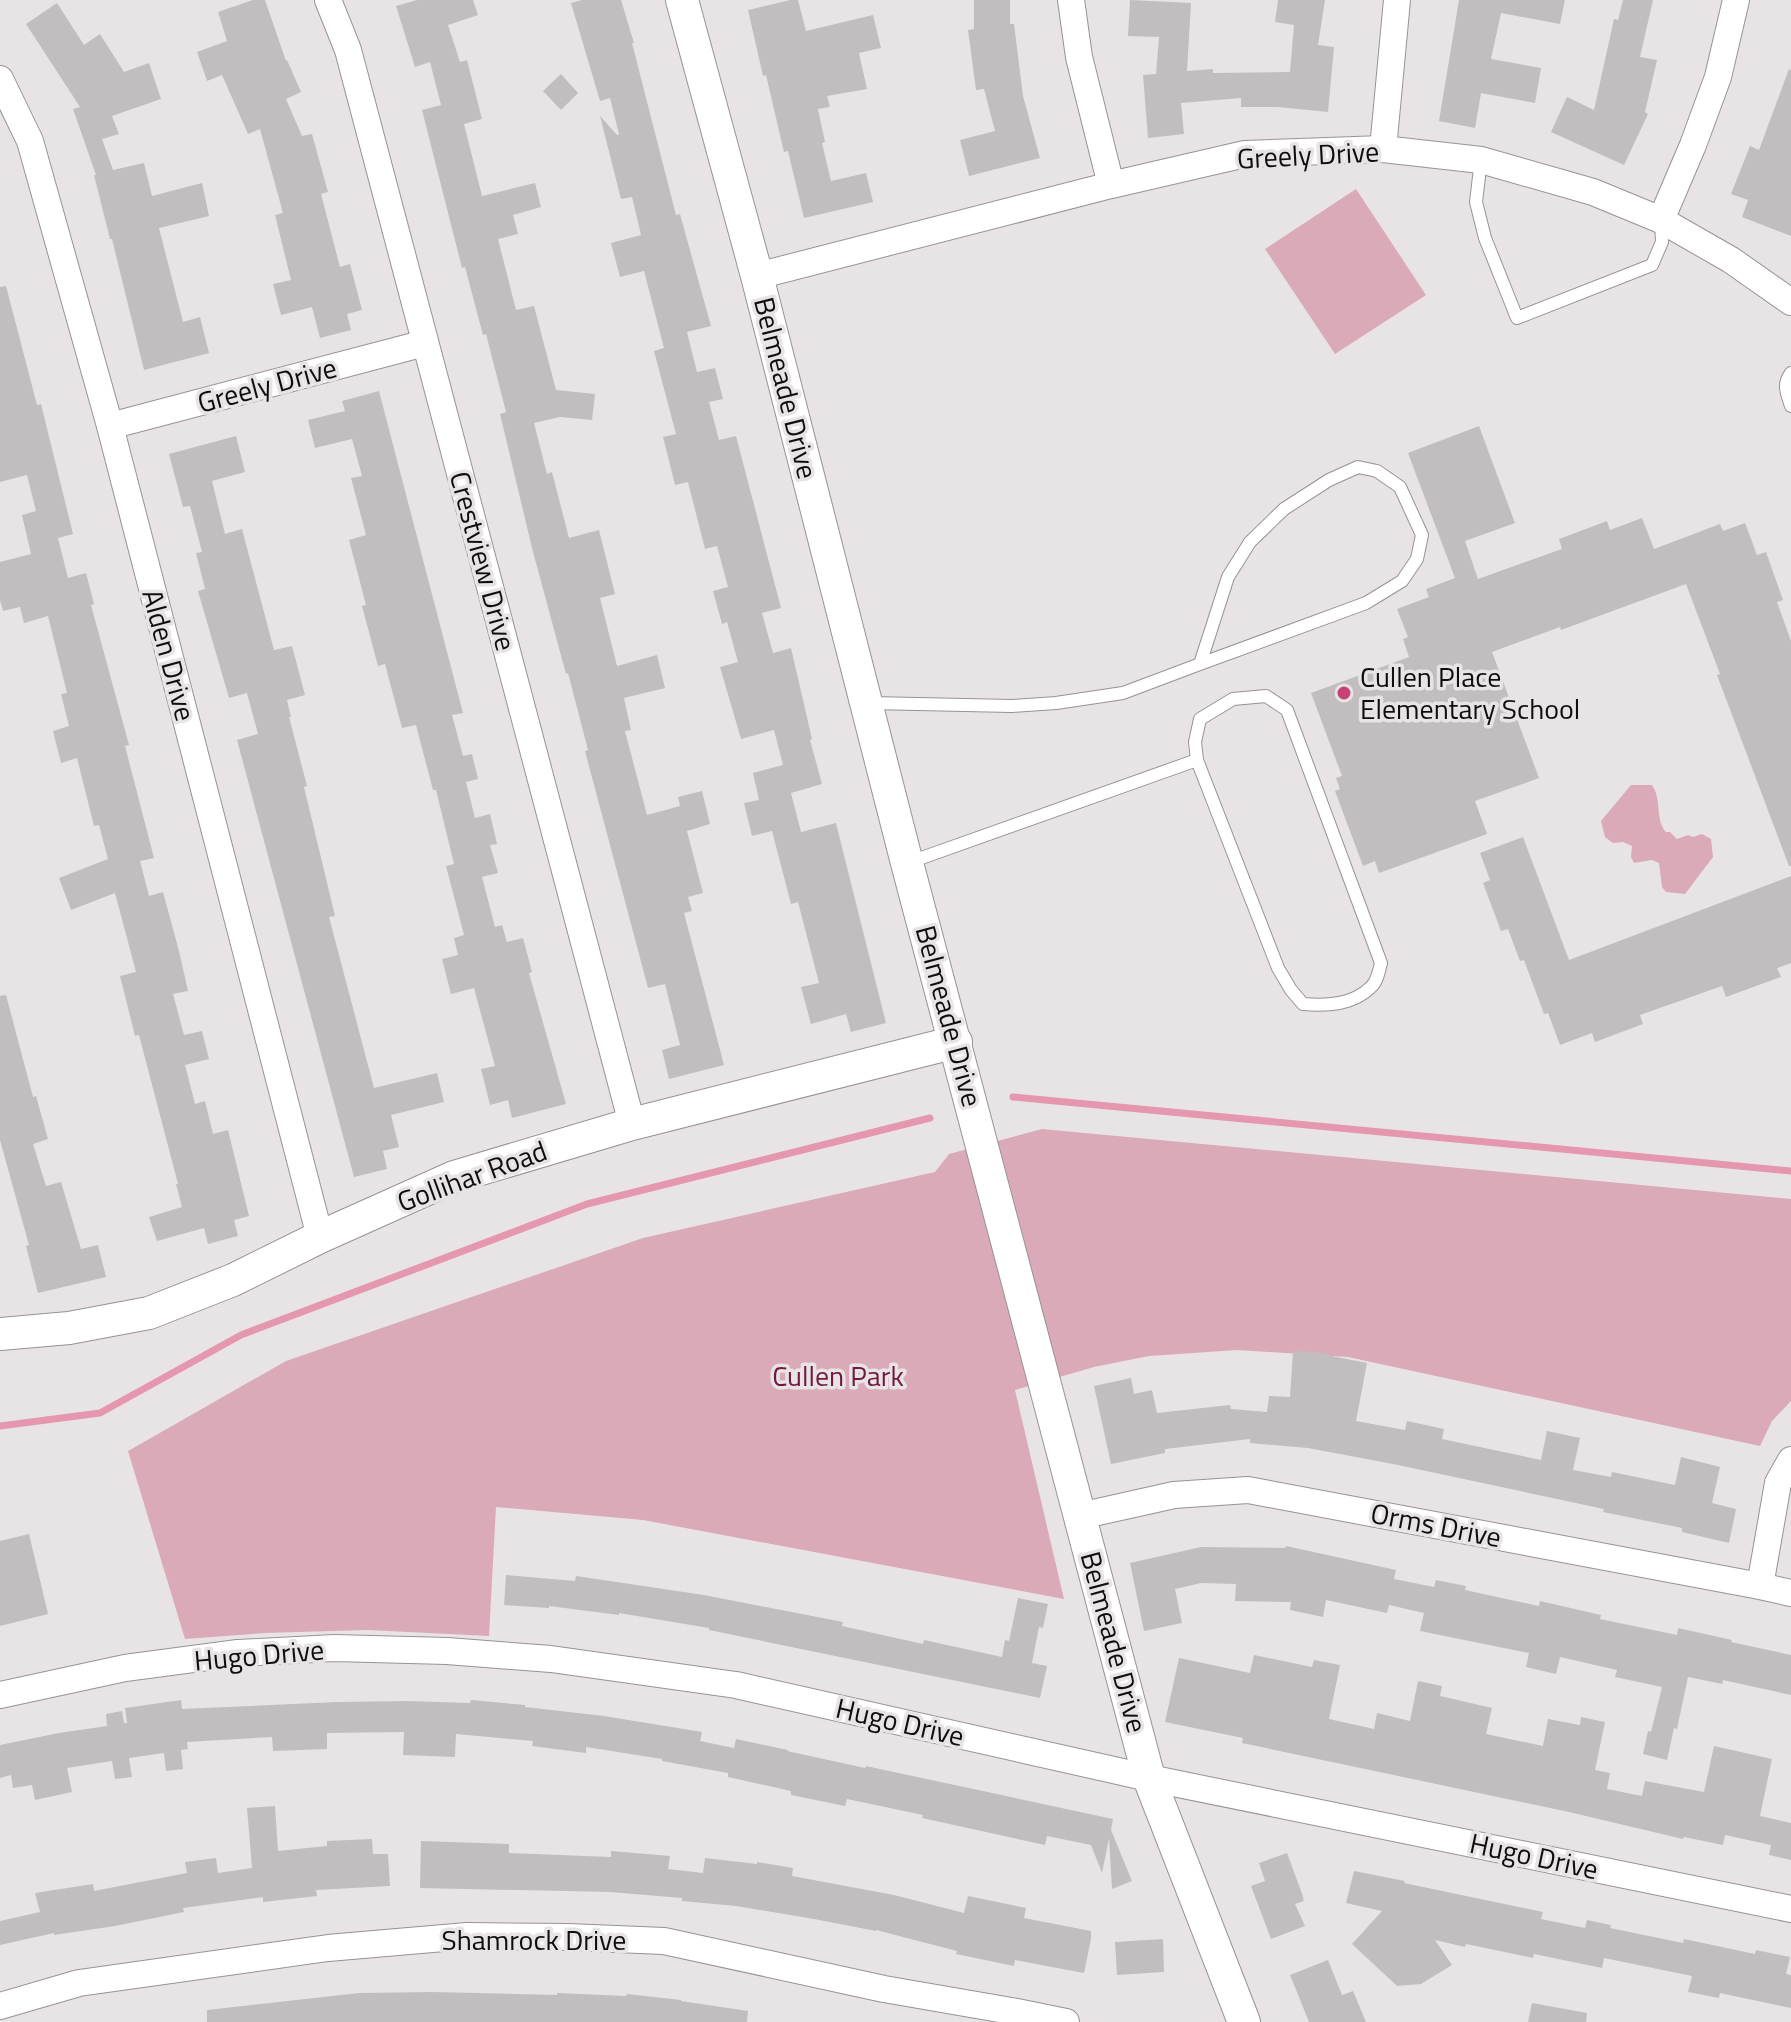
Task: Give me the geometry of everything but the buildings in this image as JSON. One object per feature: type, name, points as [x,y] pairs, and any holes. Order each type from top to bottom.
[{"type":"street","name":"Belmeade Drive","points":[[682,0],[757,276],[907,863],[1149,1778],[1244,2022]]},
{"type":"street","points":[[1071,0],[1079,57],[1111,185]]},
{"type":"street","points":[[1383,149],[1397,0]]},
{"type":"street","points":[[1661,220],[1718,77],[1736,0]]},
{"type":"street","name":"Crestview Drive","points":[[330,1],[348,50],[632,1124]]},
{"type":"street","name":"Alden Drive","points":[[0,79],[30,141],[110,426],[320,1237]]},
{"type":"street","name":"Greely Drive","points":[[757,276],[1111,185],[1245,154],[1383,149],[1481,160],[1593,192],[1661,220],[1731,260],[1791,302]]},
{"type":"street","name":"Greely Drive","points":[[110,426],[425,343]]},
{"type":"street","name":"Gollihar Road","points":[[0,1334],[69,1328],[149,1313],[233,1280],[454,1177],[632,1124],[956,1042]]},
{"type":"street","points":[[1760,1586],[1778,1483],[1791,1460]]},
{"type":"street","name":"Orms Drive","points":[[1080,1516],[1174,1495],[1248,1490],[1791,1593]]},
{"type":"street","name":"Hugo Drive","points":[[0,1695],[125,1668],[238,1653],[334,1648],[447,1651],[551,1659],[736,1685],[1149,1778],[1791,1909]]},
{"type":"street","name":"Shamrock Drive","points":[[0,2006],[79,1983],[328,1948],[467,1936],[568,1937],[664,1941],[884,1989],[1066,2022]]},
{"type":"lane","points":[[1481,160],[1476,202],[1485,238],[1517,318],[1652,265],[1662,242],[1661,220]]},
{"type":"lane","points":[[1791,373],[1786,379],[1791,406]]},
{"type":"lane","points":[[867,703],[1012,706],[1123,693],[1366,603],[1402,581],[1417,559],[1422,535],[1400,487],[1377,471],[1358,467],[1329,480],[1284,509],[1250,542],[1228,577],[1200,664]]},
{"type":"lane","points":[[1266,696],[1287,710],[1381,963],[1373,986],[1349,1001],[1325,1006],[1303,1004],[1291,990],[1278,968],[1197,760],[1195,742],[1200,719],[1233,699],[1266,696]]},
{"type":"lane","points":[[907,863],[1197,760]]},
{"type":"green space","points":[[1356,189],[1426,295],[1335,354],[1265,249]]},
{"type":"green space","points":[[1631,785],[1652,785],[1666,832],[1677,839],[1702,834],[1711,839],[1713,857],[1685,894],[1666,892],[1662,887],[1659,863],[1652,860],[1634,863],[1632,846],[1623,842],[1613,843],[1605,837],[1601,821]]},
{"type":"green space","name":"Cullen Park","points":[[1042,1129],[1791,1199],[1791,1401],[1772,1421],[1760,1446],[1348,1357],[1237,1350],[1149,1356],[1094,1367],[1015,1390],[1064,1599],[643,1520],[496,1507],[489,1636],[368,1630],[185,1639],[128,1451],[286,1361],[643,1238],[935,1172],[949,1154]]},
{"type":"waterway","points":[[1013,1097],[1791,1171]]},
{"type":"waterway","points":[[0,1426],[100,1413],[241,1335],[587,1204],[930,1118]]},
{"type":"place","name":"Cullen Place Elementary School","points":[[1344,693]]}]
